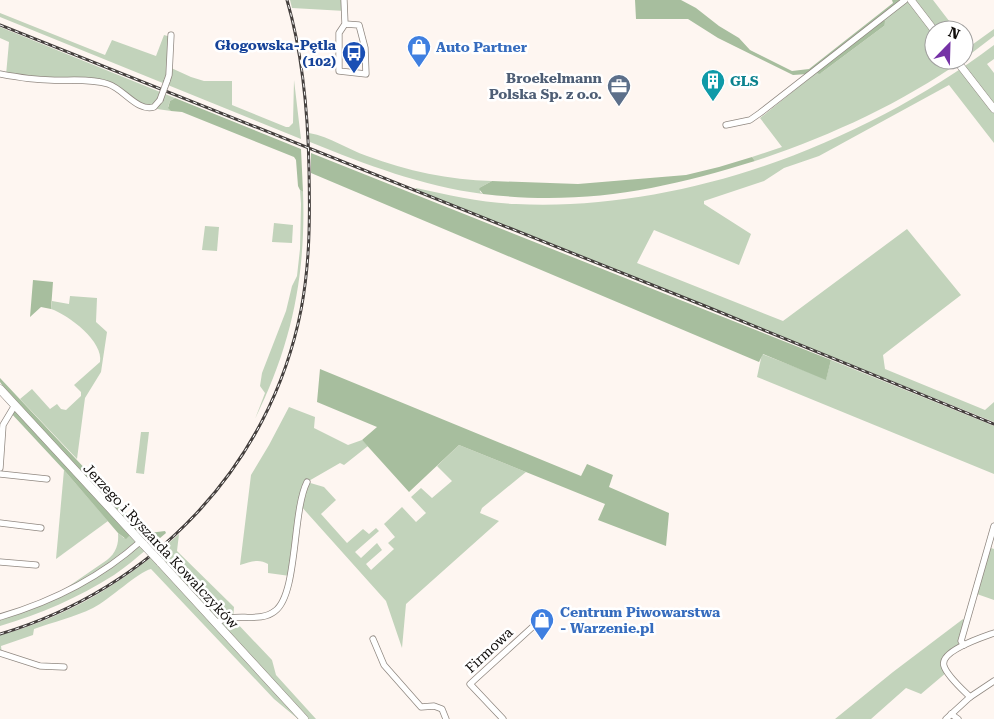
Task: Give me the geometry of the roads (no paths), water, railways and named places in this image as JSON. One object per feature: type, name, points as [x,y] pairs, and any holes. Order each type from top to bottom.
[{"type":"main road","name":"Jerzego i Ryszarda Kowalczyków","points":[[0,389],[304,719]]},
{"type":"street","points":[[344,0],[345,24],[339,33],[340,72],[366,74],[365,48],[359,25],[345,24]]},
{"type":"street","points":[[726,125],[750,120],[905,0]]},
{"type":"street","points":[[911,0],[926,20]]},
{"type":"street","points":[[0,74],[36,80],[107,84],[121,90],[136,103],[147,108],[154,107],[160,100],[170,75],[171,35]]},
{"type":"street","points":[[964,70],[994,109]]},
{"type":"street","points":[[0,468],[2,425],[15,405]]},
{"type":"street","points":[[0,474],[47,479]]},
{"type":"street","points":[[216,624],[222,619],[263,616],[274,612],[282,605],[288,590],[300,505],[307,482]]},
{"type":"street","points":[[0,524],[41,528]]},
{"type":"street","points":[[964,645],[961,641],[994,526]]},
{"type":"street","points":[[0,617],[53,597],[86,581],[142,543]]},
{"type":"street","points":[[0,562],[36,565]]},
{"type":"street","name":"Firmowa","points":[[503,719],[470,684],[538,622]]},
{"type":"street","points":[[970,697],[944,666],[944,661],[947,655],[964,645],[994,633]]},
{"type":"street","points":[[373,639],[384,665],[421,707],[434,706],[442,710],[446,719]]},
{"type":"street","points":[[0,654],[40,666],[64,667]]},
{"type":"street","points":[[946,719],[970,697],[994,681]]},
{"type":"street","points":[[951,714],[958,719]]},
{"type":"railway","points":[[0,634],[55,614],[107,586],[154,553],[196,514],[232,470],[262,421],[285,367],[301,310],[308,257],[309,188],[306,106],[301,63],[287,0]]},
{"type":"railway","points":[[0,25],[705,306],[994,424]]},
{"type":"place","name":"Auto Partner","points":[[419,68]]},
{"type":"place","name":"Głogowska-Pętla (102)","points":[[354,74]]},
{"type":"place","name":"GLS","points":[[713,102]]},
{"type":"place","name":"Broekelmann Polska Sp. z o.o.","points":[[619,107]]},
{"type":"place","name":"Centrum Piwowarstwa - Warzenie.pl","points":[[542,641]]}]
